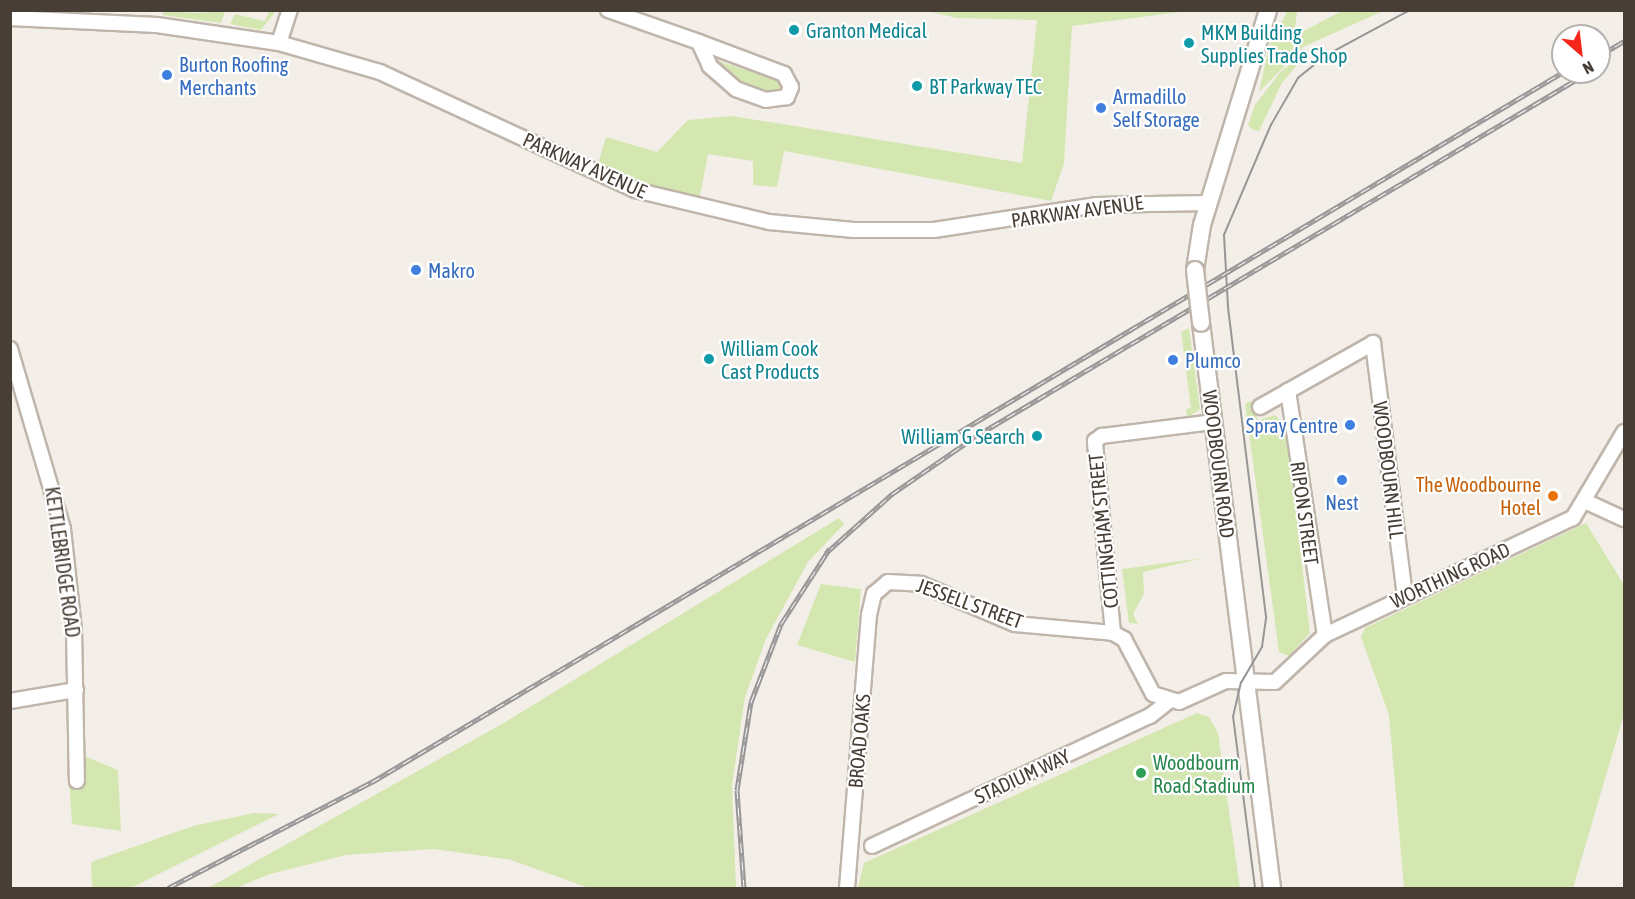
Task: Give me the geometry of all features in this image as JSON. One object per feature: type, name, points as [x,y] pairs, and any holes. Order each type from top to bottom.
[{"type":"street","points":[[279,43],[290,10]]},
{"type":"street","points":[[608,10],[699,42],[784,74],[791,87],[787,98],[779,101],[736,89],[710,66],[699,42]]},
{"type":"street","name":"WOODBOURN ROAD","points":[[1268,10],[1209,203],[1195,270],[1272,888]]},
{"type":"street","name":"WOODBOURN ROAD","points":[[1257,47],[1275,10]]},
{"type":"street","name":"PARKWAY AVENUE","points":[[10,18],[165,25],[279,43],[380,72],[635,190],[769,222],[854,230],[934,230],[1097,205],[1209,203]]},
{"type":"street","name":"WOODBOURN HILL","points":[[1288,391],[1373,343],[1405,596]]},
{"type":"street","name":"KETTLEBRIDGE ROAD","points":[[10,349],[63,530],[76,690],[77,781]]},
{"type":"street","points":[[1260,407],[1288,391]]},
{"type":"street","name":"RIPON STREET","points":[[1288,391],[1325,635]]},
{"type":"street","name":"COTTINGHAM STREET","points":[[1113,633],[1095,441],[1102,436],[1213,422]]},
{"type":"street","name":"WORTHING ROAD","points":[[1246,684],[1279,680],[1325,635],[1573,518],[1587,502],[1624,432]]},
{"type":"street","points":[[1587,502],[1624,519]]},
{"type":"street","name":"JESSELL STREET","points":[[874,594],[888,582],[908,581],[1015,624],[1113,633]]},
{"type":"street","name":"BROAD OAKS","points":[[847,888],[874,594]]},
{"type":"street","points":[[1113,633],[1124,639],[1153,694],[1168,702],[1227,681],[1246,684]]},
{"type":"street","points":[[10,701],[76,690]]},
{"type":"street","name":"STADIUM WAY","points":[[872,846],[1150,716],[1168,702]]},
{"type":"green space","points":[[1288,10],[1297,11],[1294,36],[1342,11],[1383,11],[1303,47],[1259,92],[1269,46]]},
{"type":"green space","points":[[164,11],[196,13],[225,11],[221,23],[162,15]]},
{"type":"green space","points":[[269,11],[276,11],[261,30],[230,24],[235,14],[265,21]]},
{"type":"green space","points":[[926,11],[1188,11],[1072,26],[1064,164],[1051,201],[784,151],[777,187],[753,185],[753,161],[708,154],[699,201],[652,191],[597,167],[606,137],[657,152],[688,120],[732,116],[1022,163],[1037,20],[957,18]]},
{"type":"green space","points":[[1309,51],[1282,83],[1259,131],[1253,130],[1248,125],[1255,105],[1281,71]]},
{"type":"green space","points":[[703,56],[777,80],[783,96],[778,100],[734,87]]},
{"type":"green space","points":[[1189,328],[1200,409],[1187,418],[1186,409],[1191,408],[1181,332]]},
{"type":"green space","points":[[1251,401],[1258,420],[1275,415],[1286,427],[1310,633],[1289,656],[1279,652],[1245,404]]},
{"type":"green space","points":[[839,518],[844,524],[808,562],[766,639],[745,697],[732,785],[736,888],[589,888],[511,860],[434,849],[346,855],[270,874],[236,888],[208,888],[502,724]]},
{"type":"green space","points":[[1586,523],[1624,585],[1624,714],[1573,888],[1404,888],[1389,715],[1361,637],[1365,628]]},
{"type":"green space","points":[[1203,558],[1143,572],[1144,594],[1133,614],[1138,624],[1129,623],[1122,569]]},
{"type":"green space","points":[[821,584],[861,589],[855,662],[797,645]]},
{"type":"green space","name":"Woodbourn Road Stadium","points":[[1197,713],[1209,717],[1218,733],[1240,888],[858,888],[864,863]]},
{"type":"green space","points":[[67,749],[118,770],[121,831],[72,824]]},
{"type":"green space","points":[[254,813],[279,814],[131,888],[92,888],[91,862],[193,826]]},
{"type":"tram line","points":[[1255,888],[1233,717],[1241,683],[1262,647],[1266,617],[1228,307],[1224,235],[1271,125],[1298,78],[1325,56],[1410,10]]},
{"type":"railway","points":[[1611,49],[1624,41]]},
{"type":"railway","points":[[168,888],[372,782],[1551,79]]},
{"type":"railway","points":[[826,553],[892,494],[976,436],[1569,84]]},
{"type":"railway","points":[[744,888],[737,790],[751,702],[781,624],[830,548]]},
{"type":"place","name":"Granton Medical","points":[[794,30]]},
{"type":"place","name":"MKM Building Supplies Trade Shop","points":[[1189,43]]},
{"type":"place","name":"Burton Roofing Merchants","points":[[167,75]]},
{"type":"place","name":"BT Parkway TEC","points":[[917,86]]},
{"type":"place","name":"Armadillo Self Storage","points":[[1101,108]]},
{"type":"place","name":"Makro","points":[[416,270]]},
{"type":"place","name":"William Cook Cast Products","points":[[709,359]]},
{"type":"place","name":"Plumco","points":[[1173,360]]},
{"type":"place","name":"Spray Centre","points":[[1350,425]]},
{"type":"place","name":"William G Search","points":[[1037,436]]},
{"type":"place","name":"Nest","points":[[1342,480]]},
{"type":"place","name":"The Woodbourne Hotel","points":[[1553,496]]},
{"type":"place","name":"Woodbourn Road Stadium","points":[[1141,773]]}]
